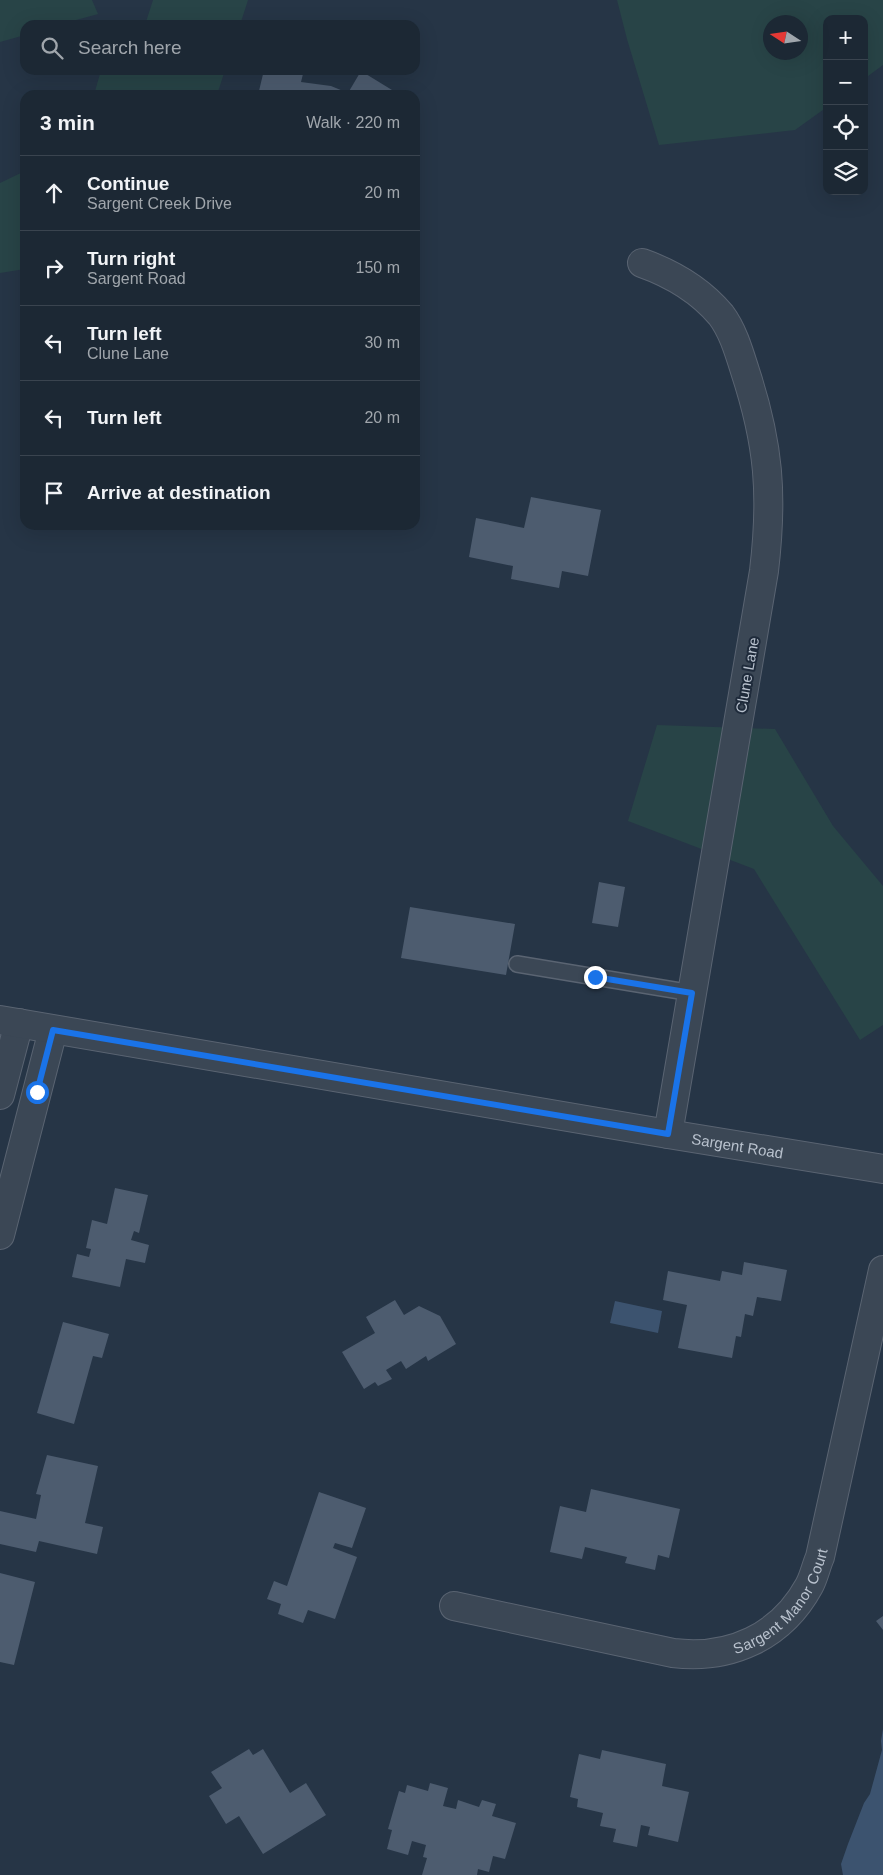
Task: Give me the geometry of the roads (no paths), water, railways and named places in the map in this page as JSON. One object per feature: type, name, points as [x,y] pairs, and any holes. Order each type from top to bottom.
[{"type":"street","name":"Clune Lane","points":[[642,264],[666,272],[698,293],[721,316],[731,332],[757,407],[765,444],[769,484],[769,528],[764,571],[668,1134]]},
{"type":"street","name":"Sargent Road","points":[[9,1022],[883,1169]]},
{"type":"street","points":[[0,1095],[9,1022]]},
{"type":"street","points":[[0,1235],[53,1030]]},
{"type":"street","name":"Sargent Manor Court","points":[[454,1606],[673,1653],[696,1655],[716,1654],[748,1644],[766,1634],[784,1620],[793,1611],[810,1585],[820,1557],[883,1270]]},
{"type":"lane","points":[[517,964],[692,993]]},
{"type":"water","points":[[615,1301],[662,1311],[658,1333],[610,1323]]},
{"type":"water","points":[[883,1729],[883,1875],[843,1875],[841,1864],[864,1803],[870,1794],[882,1750]]}]
